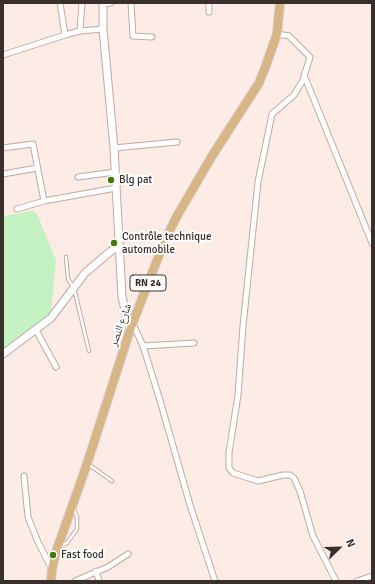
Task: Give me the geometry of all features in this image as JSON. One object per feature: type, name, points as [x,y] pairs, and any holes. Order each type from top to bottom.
[{"type":"main road","name":"شارع النصر","points":[[52,581],[52,569],[72,504],[87,464],[132,327],[165,240],[176,216],[212,156],[259,83],[266,68],[277,34],[280,3]]},
{"type":"street","points":[[60,3],[65,35]]},
{"type":"street","points":[[80,31],[82,3]]},
{"type":"street","points":[[111,3],[103,3],[103,29],[114,148],[118,247],[122,297],[132,327],[143,346],[190,505],[215,581]]},
{"type":"street","points":[[131,3],[134,36],[152,37]]},
{"type":"street","points":[[209,3],[209,12]]},
{"type":"street","points":[[3,55],[80,31],[103,29]]},
{"type":"street","points":[[277,34],[289,36],[310,57],[304,75],[294,95],[272,114],[258,182],[242,326],[238,395],[229,452],[229,468],[233,473],[258,480],[283,475],[290,475],[294,478],[300,490],[313,536],[336,581]]},
{"type":"street","points":[[304,75],[372,243]]},
{"type":"street","points":[[114,148],[177,142]]},
{"type":"street","points":[[3,148],[33,144],[44,201]]},
{"type":"street","points":[[3,174],[37,168]]},
{"type":"street","points":[[78,177],[115,172]]},
{"type":"street","points":[[17,209],[44,201],[116,188]]},
{"type":"street","points":[[3,354],[51,318],[85,273],[111,250],[118,247]]},
{"type":"street","points":[[36,330],[56,367]]},
{"type":"street","points":[[143,346],[194,343]]},
{"type":"street","points":[[24,476],[28,517],[38,542],[52,569]]},
{"type":"street","points":[[75,581],[108,566],[128,554]]},
{"type":"street","points":[[96,571],[99,581]]},
{"type":"street","points":[[356,581],[372,576]]},
{"type":"lane","points":[[66,258],[68,278],[74,288],[89,351]]},
{"type":"lane","points":[[87,464],[112,481]]},
{"type":"lane","points":[[58,547],[67,543],[77,529],[77,517],[72,504]]},
{"type":"green space","points":[[33,211],[37,214],[56,260],[51,312],[37,325],[21,335],[3,353],[3,216]]},
{"type":"place","name":"Blg pat","points":[[111,180]]},
{"type":"place","name":"Contrôle technique automobile","points":[[114,243]]},
{"type":"place","name":"Fast food","points":[[53,555]]}]
